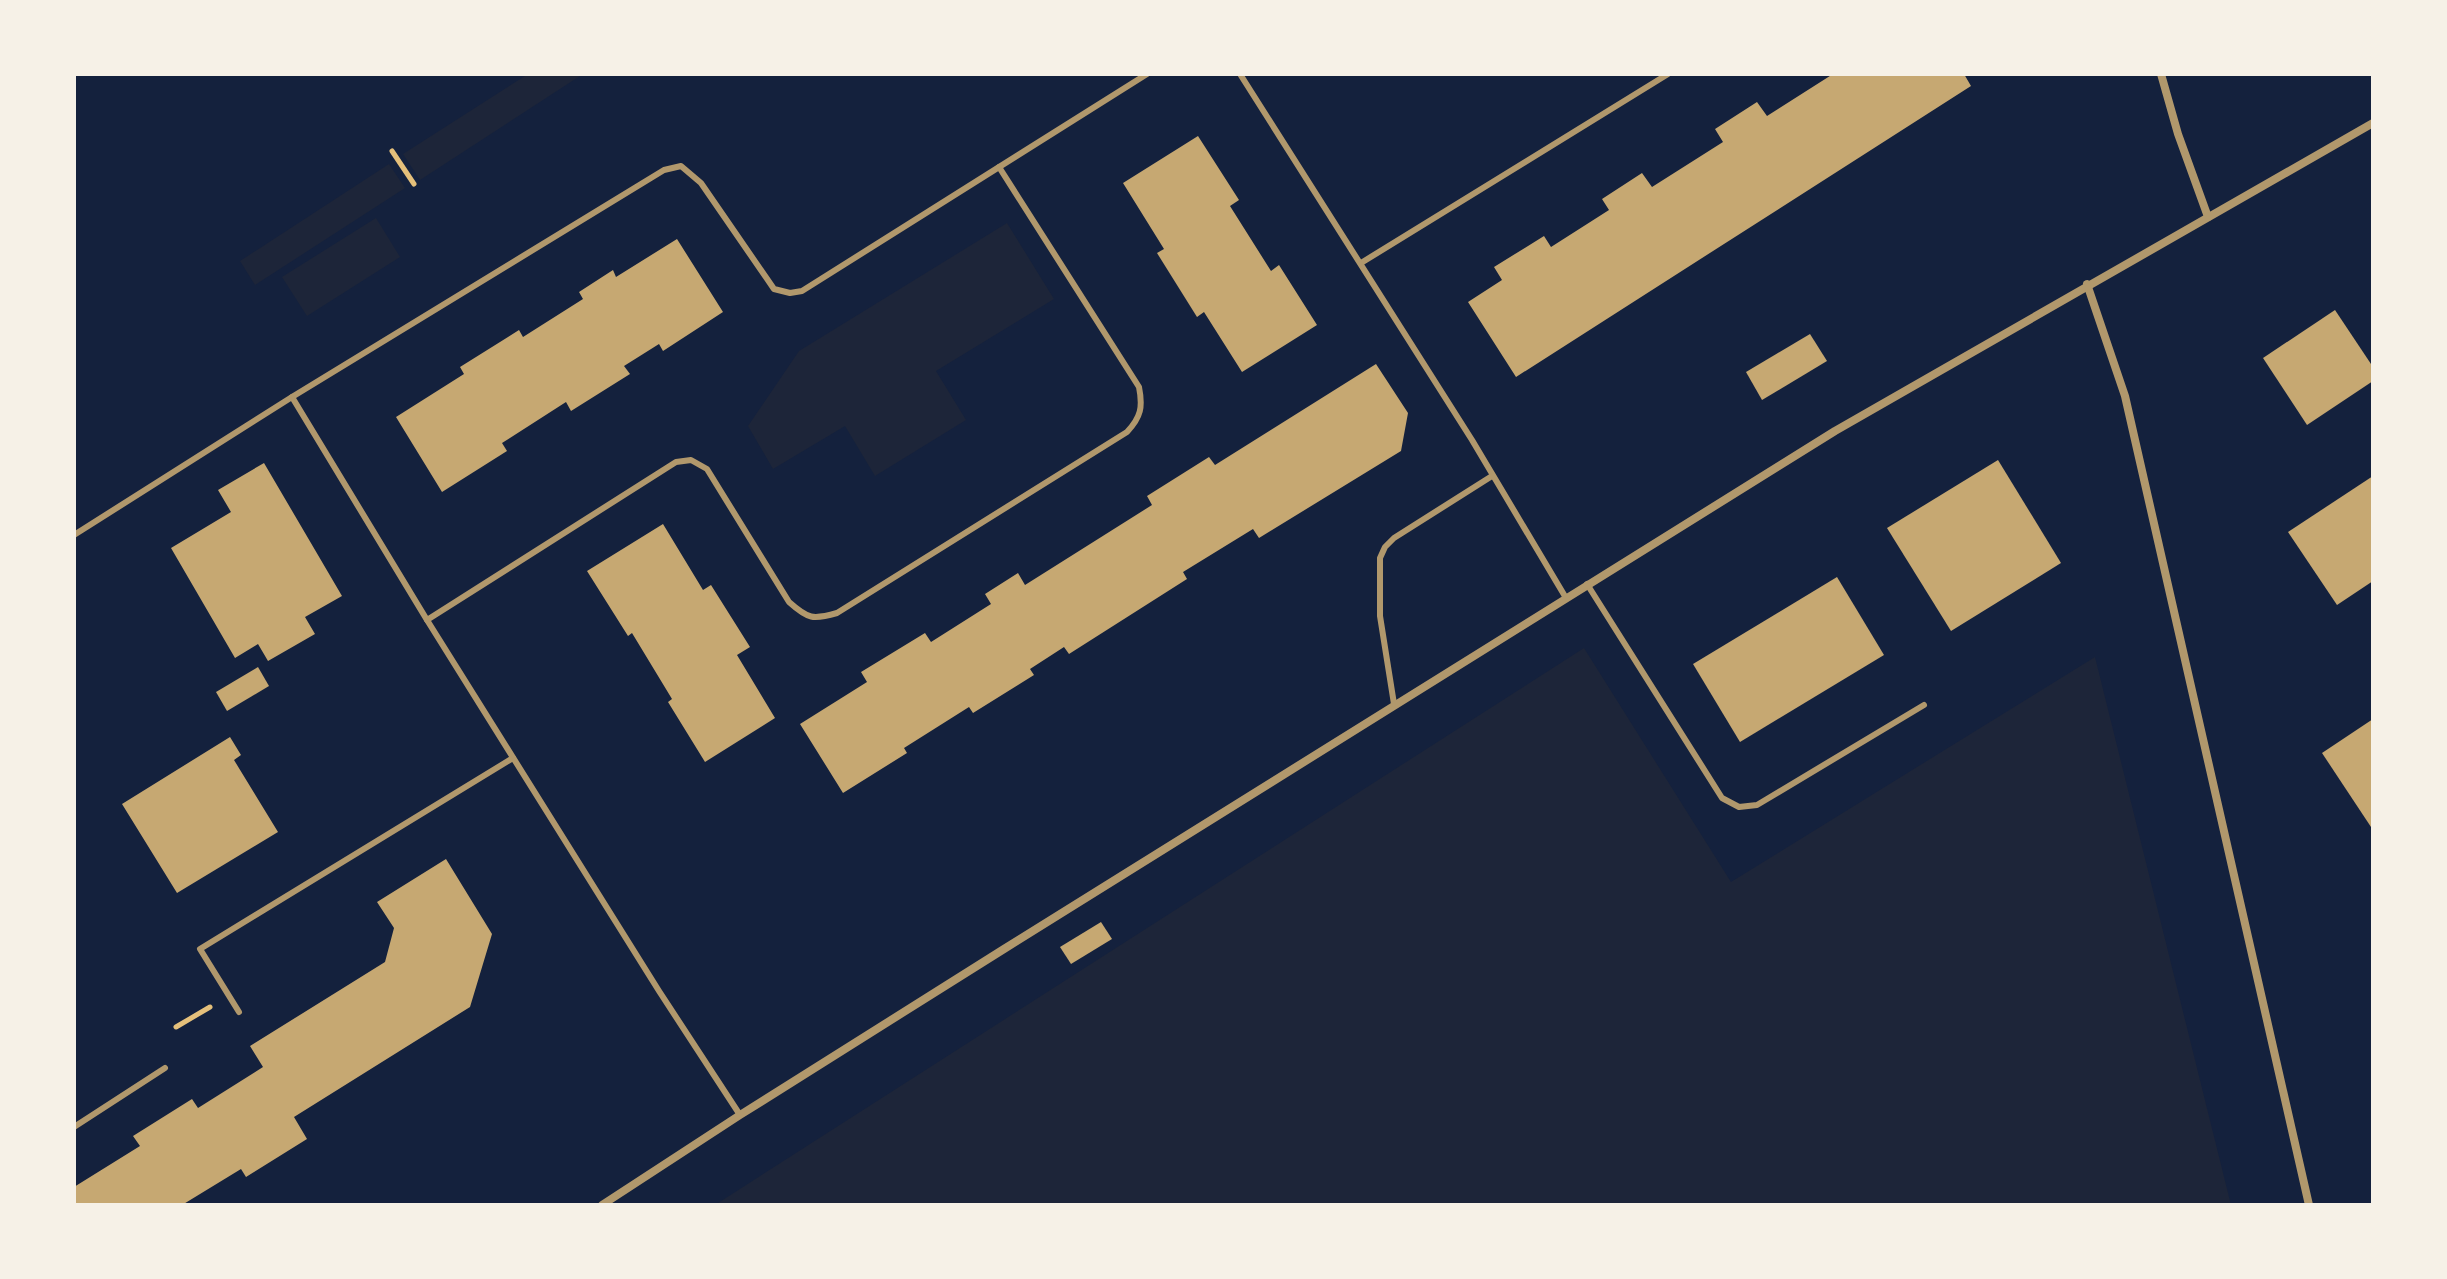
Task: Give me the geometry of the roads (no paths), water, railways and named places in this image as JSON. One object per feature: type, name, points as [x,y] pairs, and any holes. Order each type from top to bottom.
[{"type":"street","points":[[2161,74],[2178,134],[2208,217]]},
{"type":"street","points":[[602,1205],[1394,704],[1835,431],[2373,123]]},
{"type":"street","points":[[2087,284],[2125,396],[2309,1205]]},
{"type":"lane","points":[[1240,74],[1464,427],[1566,598]]},
{"type":"lane","points":[[1361,263],[1668,74]]},
{"type":"lane","points":[[74,534],[664,170],[681,166],[692,172],[774,289],[790,293],[802,291],[1142,75]]},
{"type":"lane","points":[[427,620],[676,462],[691,460],[707,469],[789,602],[804,615],[817,618],[837,613],[1127,432],[1139,419],[1142,404],[1139,387],[999,167]]},
{"type":"lane","points":[[292,397],[513,758],[740,1115]]},
{"type":"lane","points":[[1394,704],[1380,616],[1380,558],[1394,538],[1492,476]]},
{"type":"lane","points":[[1587,584],[1722,798],[1739,807],[1757,805],[1924,705]]},
{"type":"lane","points":[[239,1012],[200,949],[513,758]]},
{"type":"lane","points":[[74,1127],[165,1068]]}]
